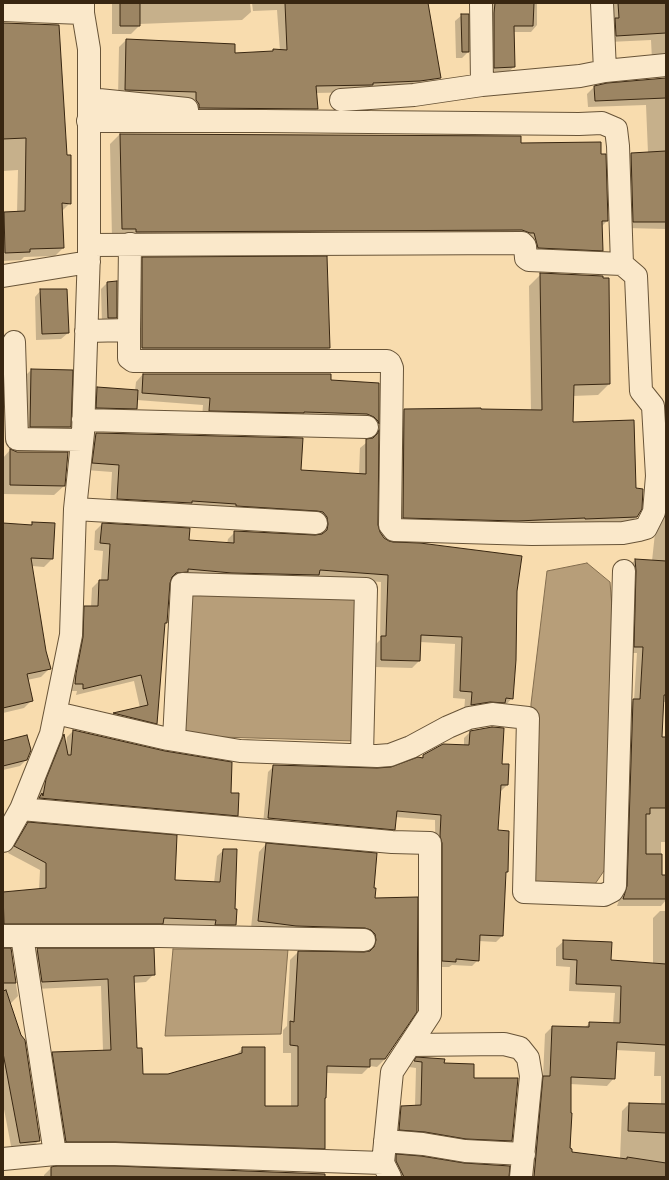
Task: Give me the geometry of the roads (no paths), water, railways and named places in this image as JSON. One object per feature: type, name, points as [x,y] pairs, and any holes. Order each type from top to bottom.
[{"type":"street","points":[[481,3],[482,85]]},
{"type":"street","points":[[602,3],[605,71]]},
{"type":"street","points":[[3,10],[83,8],[89,48],[89,253],[83,430],[75,509],[71,635],[51,734],[21,809],[3,841]]},
{"type":"street","points":[[340,100],[414,95],[482,85],[580,76],[605,71],[666,65]]},
{"type":"street","points":[[89,99],[188,109]]},
{"type":"street","points":[[88,121],[602,123],[616,129],[618,146],[622,264]]},
{"type":"street","points":[[3,276],[89,253],[130,244],[522,243],[525,246],[526,258],[529,260],[622,264],[636,276],[641,391],[653,406],[657,476],[654,512],[646,528],[623,532],[532,534],[394,530],[390,525],[392,368],[390,363],[387,360],[133,361],[129,358],[130,244]]},
{"type":"street","points":[[86,332],[129,330]]},
{"type":"street","points":[[14,342],[17,439],[83,430],[367,427]]},
{"type":"street","points":[[75,509],[316,523]]},
{"type":"street","points":[[56,712],[174,740],[240,751],[362,755],[390,755],[410,747],[469,718],[492,714],[528,718],[524,892],[604,895],[612,892],[615,886],[616,876],[624,571]]},
{"type":"street","points":[[174,740],[182,584],[366,589],[362,755]]},
{"type":"street","points":[[3,1159],[55,1154],[122,1155],[386,1170],[385,1141],[392,1072],[430,1014],[430,844],[392,842],[21,809]]},
{"type":"street","points":[[55,1154],[12,936],[151,936],[364,940]]},
{"type":"street","points":[[410,1045],[504,1044],[520,1048],[528,1058],[531,1076],[521,1177]]},
{"type":"street","points":[[385,1141],[423,1144],[465,1151],[524,1154]]}]
